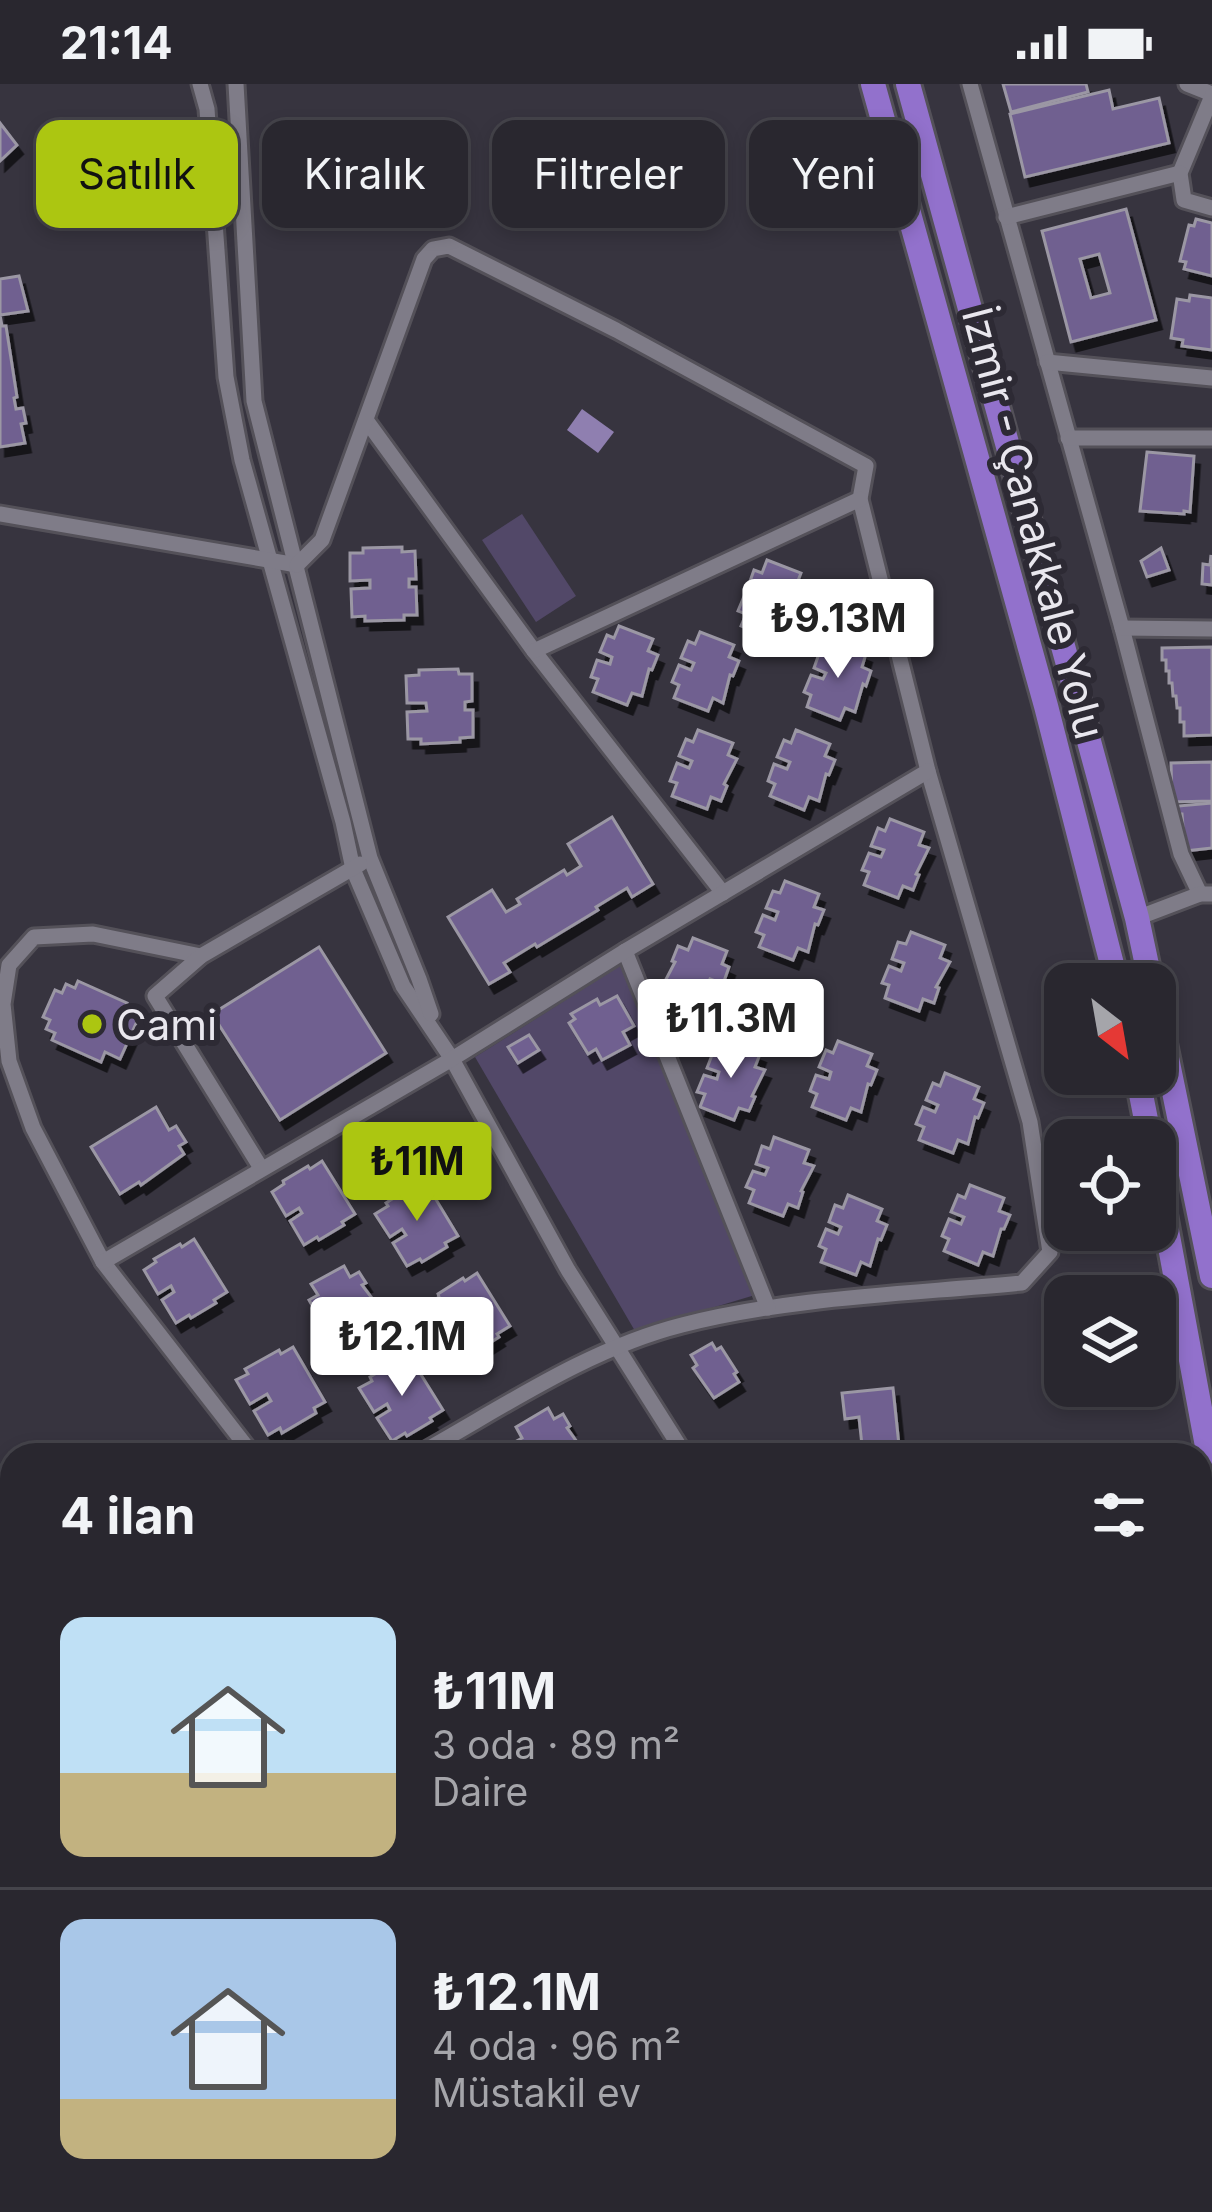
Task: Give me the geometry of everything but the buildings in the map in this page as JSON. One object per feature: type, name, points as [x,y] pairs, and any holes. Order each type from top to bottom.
[{"type":"highway","points":[[864,84],[876,120]]},
{"type":"highway","name":"İzmir - Çanakkale Yolu","points":[[873,84],[883,120]]},
{"type":"highway","name":"İzmir - Çanakkale Yolu","points":[[908,84],[1147,963]]},
{"type":"highway","name":"İzmir - Çanakkale Yolu","points":[[912,228],[1040,684],[1112,963]]},
{"type":"highway","points":[[1175,1095],[1212,1276]]},
{"type":"highway","points":[[1171,1251],[1206,1443]]},
{"type":"street","points":[[200,84],[207,109],[226,377],[242,460],[353,869],[403,986],[452,1059],[568,1270],[677,1443]]},
{"type":"street","points":[[236,84],[254,401],[370,858],[437,1034]]},
{"type":"street","points":[[970,84],[1181,854],[1206,894],[1137,918]]},
{"type":"street","points":[[1186,84],[1212,95],[1180,173],[1184,200],[1212,208]]},
{"type":"street","points":[[1006,217],[1180,173]]},
{"type":"street","points":[[297,565],[322,540],[424,259],[449,246],[866,466],[860,499],[928,771],[1030,1122],[1051,1252],[1022,1283],[768,1308],[680,1325],[575,1366],[438,1443]]},
{"type":"street","points":[[1047,362],[1212,378]]},
{"type":"street","points":[[366,420],[533,650],[723,893]]},
{"type":"street","points":[[1068,438],[1212,438]]},
{"type":"street","points":[[533,650],[860,499]]},
{"type":"street","points":[[0,514],[297,565]]},
{"type":"street","points":[[1122,628],[1212,629]]},
{"type":"street","points":[[103,1262],[452,1059],[928,771]]},
{"type":"street","points":[[260,1168],[155,996],[201,956],[370,858]]},
{"type":"street","points":[[201,956],[93,934],[34,937],[9,965],[3,1004],[9,1060],[33,1128],[103,1262],[244,1443]]},
{"type":"street","points":[[625,951],[768,1308]]},
{"type":"shaded area","points":[[582,409],[614,432],[598,453],[567,430]]},
{"type":"shaded area","points":[[522,514],[576,596],[536,622],[482,540]]},
{"type":"shaded area","points":[[621,965],[755,1295],[635,1331],[475,1057]]},
{"type":"place","name":"Cami","points":[[92,1024]]}]
